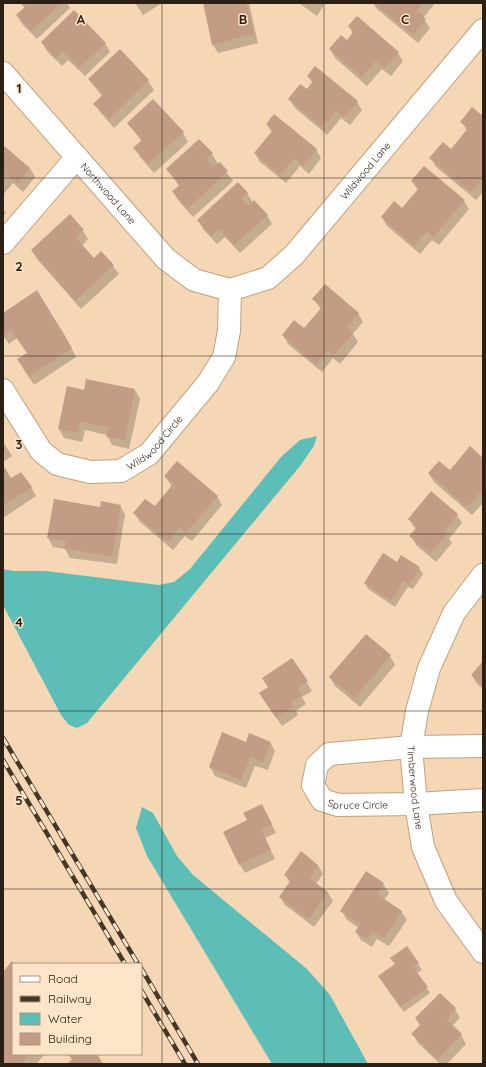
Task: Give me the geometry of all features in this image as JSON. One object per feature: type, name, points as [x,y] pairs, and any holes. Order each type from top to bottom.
[{"type":"street","name":"Wildwood Lane","points":[[230,290],[268,278],[294,255],[483,30]]},
{"type":"street","name":"Northwood Lane","points":[[3,73],[166,259],[194,280],[230,290]]},
{"type":"street","points":[[3,243],[77,157]]},
{"type":"street","name":"Wildwood Circle","points":[[3,390],[41,451],[57,464],[90,472],[121,471],[149,454],[208,383],[224,357],[229,331],[230,290]]},
{"type":"street","name":"Timberwood Lane","points":[[483,574],[454,613],[429,668],[417,711],[411,746],[416,804],[423,847],[446,901],[483,952]]},
{"type":"street","name":"Spruce Circle","points":[[483,746],[411,746],[329,754],[317,765],[313,785],[322,800],[338,806],[416,804],[483,800]]},
{"type":"water","points":[[317,436],[314,446],[300,466],[87,723],[77,728],[69,725],[61,715],[3,605],[3,569],[13,571],[46,571],[159,585],[174,582],[190,569],[281,457],[300,440]]},
{"type":"water","points":[[142,807],[153,813],[177,856],[193,875],[307,969],[330,995],[368,1064],[272,1064],[147,856],[136,828]]},
{"type":"building","points":[[22,3],[61,3],[31,31],[16,15],[26,6]]},
{"type":"building","points":[[203,3],[247,3],[254,34],[212,45]]},
{"type":"building","points":[[374,3],[423,3],[416,11],[426,19],[413,35]]},
{"type":"building","points":[[74,10],[106,43],[79,68],[63,51],[56,58],[41,42]]},
{"type":"building","points":[[357,16],[399,52],[385,68],[376,60],[362,77],[329,49],[341,35],[347,40],[354,31],[348,26]]},
{"type":"building","points":[[120,49],[149,80],[109,119],[93,104],[103,94],[88,79]]},
{"type":"building","points":[[315,66],[358,101],[344,117],[336,110],[322,127],[288,99],[300,84],[307,89],[313,81],[307,76]]},
{"type":"building","points":[[153,99],[184,132],[148,164],[133,148],[142,140],[127,123]]},
{"type":"building","points":[[472,107],[483,116],[483,177],[471,192],[429,158],[443,142],[451,149],[468,128],[460,122]]},
{"type":"building","points":[[274,114],[317,149],[303,166],[294,158],[280,175],[254,153],[273,130],[266,124]]},
{"type":"building","points":[[199,139],[213,153],[206,159],[213,167],[220,162],[228,171],[187,209],[172,191],[180,185],[166,169]]},
{"type":"building","points":[[3,145],[30,168],[18,184],[7,175],[3,180]]},
{"type":"building","points":[[424,166],[465,200],[433,237],[427,231],[414,246],[381,217],[394,201],[402,208],[419,188],[411,181]]},
{"type":"building","points":[[238,182],[248,193],[241,198],[248,206],[254,200],[268,215],[234,245],[219,229],[211,236],[197,220]]},
{"type":"building","points":[[70,214],[84,230],[76,238],[94,258],[101,251],[114,265],[75,301],[31,250]]},
{"type":"building","points":[[325,284],[359,313],[347,327],[353,333],[334,355],[328,350],[316,364],[282,335],[294,320],[304,328],[322,307],[312,299]]},
{"type":"building","points":[[37,290],[72,348],[29,377],[17,359],[27,353],[11,330],[3,336],[3,313]]},
{"type":"building","points":[[86,379],[135,389],[125,440],[106,437],[108,427],[80,422],[78,433],[58,429],[67,386],[84,390]]},
{"type":"building","points":[[470,446],[483,458],[483,489],[467,507],[428,473],[439,461],[450,470]]},
{"type":"building","points":[[177,461],[218,496],[186,533],[180,527],[168,542],[133,513],[145,499],[155,506],[173,484],[164,476]]},
{"type":"building","points":[[3,465],[11,478],[21,472],[32,487],[3,506]]},
{"type":"building","points":[[431,491],[458,514],[444,530],[448,533],[430,553],[409,536],[417,527],[408,519]]},
{"type":"building","points":[[54,499],[100,507],[101,501],[121,505],[112,556],[64,549],[66,541],[47,538]]},
{"type":"building","points":[[383,553],[397,562],[401,555],[420,567],[409,584],[404,581],[391,601],[364,583]]},
{"type":"building","points":[[366,634],[391,655],[355,698],[329,677]]},
{"type":"building","points":[[292,658],[308,681],[298,688],[302,695],[291,702],[294,706],[276,718],[259,693],[268,687],[262,678]]},
{"type":"building","points":[[483,661],[483,686],[471,675]]},
{"type":"building","points":[[222,732],[246,742],[249,733],[271,742],[263,762],[250,757],[241,780],[209,767]]},
{"type":"building","points":[[262,804],[272,824],[261,829],[271,850],[239,865],[223,832],[247,820],[243,813]]},
{"type":"building","points":[[301,851],[318,865],[309,878],[328,892],[309,919],[279,897],[291,880],[284,875]]},
{"type":"building","points":[[366,871],[384,883],[377,894],[402,911],[384,938],[372,931],[367,939],[355,932],[360,924],[340,911]]},
{"type":"building","points":[[407,946],[419,963],[413,967],[428,987],[400,1007],[378,976],[395,964],[390,958]]},
{"type":"building","points":[[12,961],[14,963],[12,963],[12,1055],[28,1055],[21,1064],[3,1064],[3,972]]},
{"type":"building","points":[[440,993],[456,1008],[446,1019],[462,1034],[438,1059],[411,1034],[421,1024],[415,1018]]},
{"type":"building","points":[[69,1055],[98,1055],[103,1064],[66,1064],[72,1060]]},
{"type":"railway","points":[[3,738],[137,963]]},
{"type":"railway","points":[[3,760],[124,963]]},
{"type":"railway","points":[[142,970],[198,1064]]},
{"type":"railway","points":[[142,992],[185,1064]]}]
